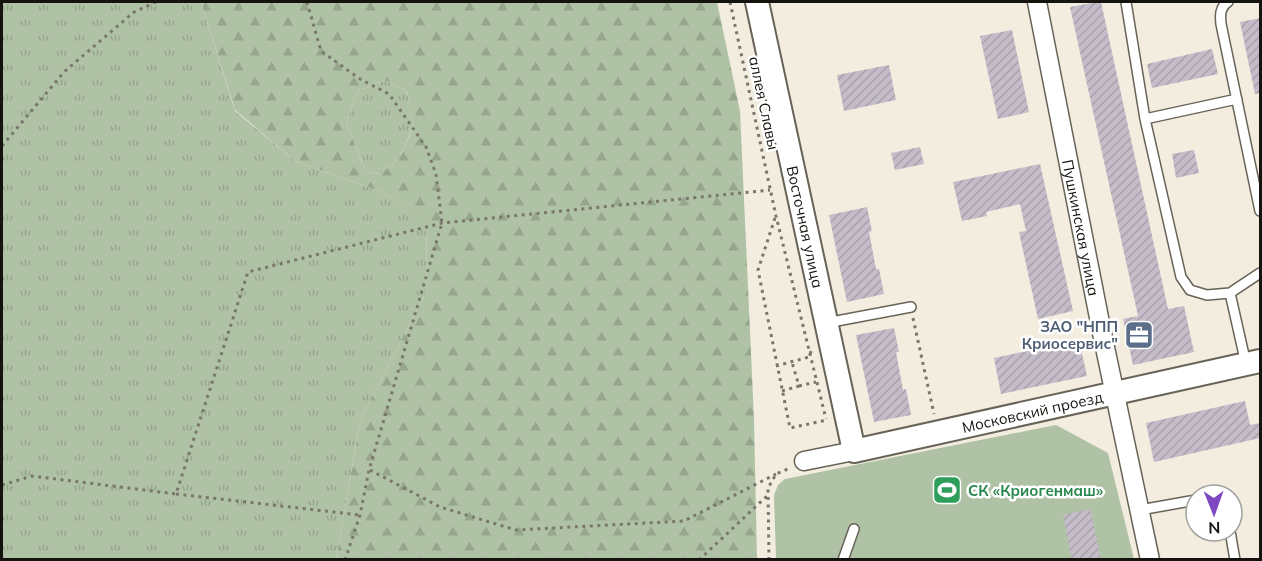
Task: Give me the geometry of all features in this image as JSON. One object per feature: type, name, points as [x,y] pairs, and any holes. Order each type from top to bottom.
[{"type":"street","name":"Восточная улица","points":[[757,2],[854,451]]},
{"type":"street","name":"Пушкинская улица","points":[[1037,2],[1150,560]]},
{"type":"street","name":"Московский проезд","points":[[804,461],[1253,363]]},
{"type":"lane","points":[[1126,2],[1145,119],[1181,277],[1190,290],[1207,295],[1230,293],[1260,273]]},
{"type":"lane","points":[[1228,2],[1220,14],[1221,24],[1260,211]]},
{"type":"lane","points":[[1145,119],[1237,99]]},
{"type":"lane","points":[[1230,293],[1253,363]]},
{"type":"lane","points":[[826,323],[911,307]]},
{"type":"lane","points":[[1140,510],[1184,502]]},
{"type":"lane","points":[[843,560],[854,530]]},
{"type":"lane","points":[[1232,543],[1235,560]]},
{"type":"path","points":[[2,146],[64,72],[134,12],[156,2]]},
{"type":"path","points":[[307,2],[321,51],[360,79],[389,94],[426,147],[436,174],[442,223],[369,470],[360,515],[345,560]]},
{"type":"path","name":"аллея Славы","points":[[730,2],[770,190],[826,419],[790,428],[782,391]]},
{"type":"path","points":[[176,494],[248,272],[442,223],[770,190]]},
{"type":"path","points":[[776,216],[758,270],[782,391],[816,382]]},
{"type":"path","points":[[911,307],[938,432]]},
{"type":"path","points":[[776,366],[809,357],[826,323]]},
{"type":"path","points":[[792,362],[799,386]]},
{"type":"path","points":[[369,470],[440,507],[516,530],[684,521],[804,461]]},
{"type":"path","points":[[769,560],[768,488],[776,474]]},
{"type":"path","points":[[2,485],[32,476],[360,515]]},
{"type":"path","points":[[699,560],[768,495]]},
{"type":"green space","points":[[2,2],[201,2],[235,111],[295,161],[382,192],[426,218],[427,290],[360,421],[336,559],[2,559]]},
{"type":"green space","points":[[201,2],[717,2],[740,111],[754,419],[757,559],[336,559],[360,421],[427,290],[426,219],[382,192],[295,161],[235,110]],"holes":[[[385,80],[407,91],[414,126],[398,160],[380,174],[366,172],[346,122],[358,91]]]},
{"type":"green space","points":[[385,80],[407,91],[414,125],[398,160],[380,174],[366,172],[346,122],[358,91]]},
{"type":"green space","name":"СК «Криогенмаш»","points":[[1056,425],[1108,453],[1134,559],[776,559],[774,495],[778,485],[785,479]]},
{"type":"building","points":[[1101,2],[1168,309],[1184,306],[1194,352],[1133,365],[1123,319],[1138,316],[1070,7]]},
{"type":"building","points":[[1260,18],[1260,93],[1255,94],[1240,22]]},
{"type":"building","points":[[1012,30],[1029,112],[998,119],[980,36]]},
{"type":"building","points":[[1212,49],[1218,74],[1152,88],[1147,64]]},
{"type":"building","points":[[889,65],[896,100],[844,111],[837,75]]},
{"type":"building","points":[[920,147],[924,164],[895,170],[891,153]]},
{"type":"building","points":[[1194,150],[1199,173],[1176,178],[1172,154]]},
{"type":"building","points":[[1040,164],[1073,311],[1038,319],[1019,232],[1026,231],[1020,204],[986,212],[987,216],[962,221],[953,182]]},
{"type":"building","points":[[867,207],[876,269],[879,269],[884,294],[847,302],[829,215]]},
{"type":"building","points":[[894,328],[903,390],[906,389],[911,415],[874,422],[856,335]]},
{"type":"building","points":[[1079,340],[1087,376],[1001,394],[994,358]]},
{"type":"building","points":[[1245,401],[1250,425],[1260,423],[1260,438],[1154,462],[1146,423]]},
{"type":"building","points":[[1090,509],[1101,560],[1072,560],[1063,515]]},
{"type":"place","name":"ЗАО \"НПП Криосервис\"","points":[[1139,335]]},
{"type":"place","name":"СК «Криогенмаш»","points":[[947,490]]}]
